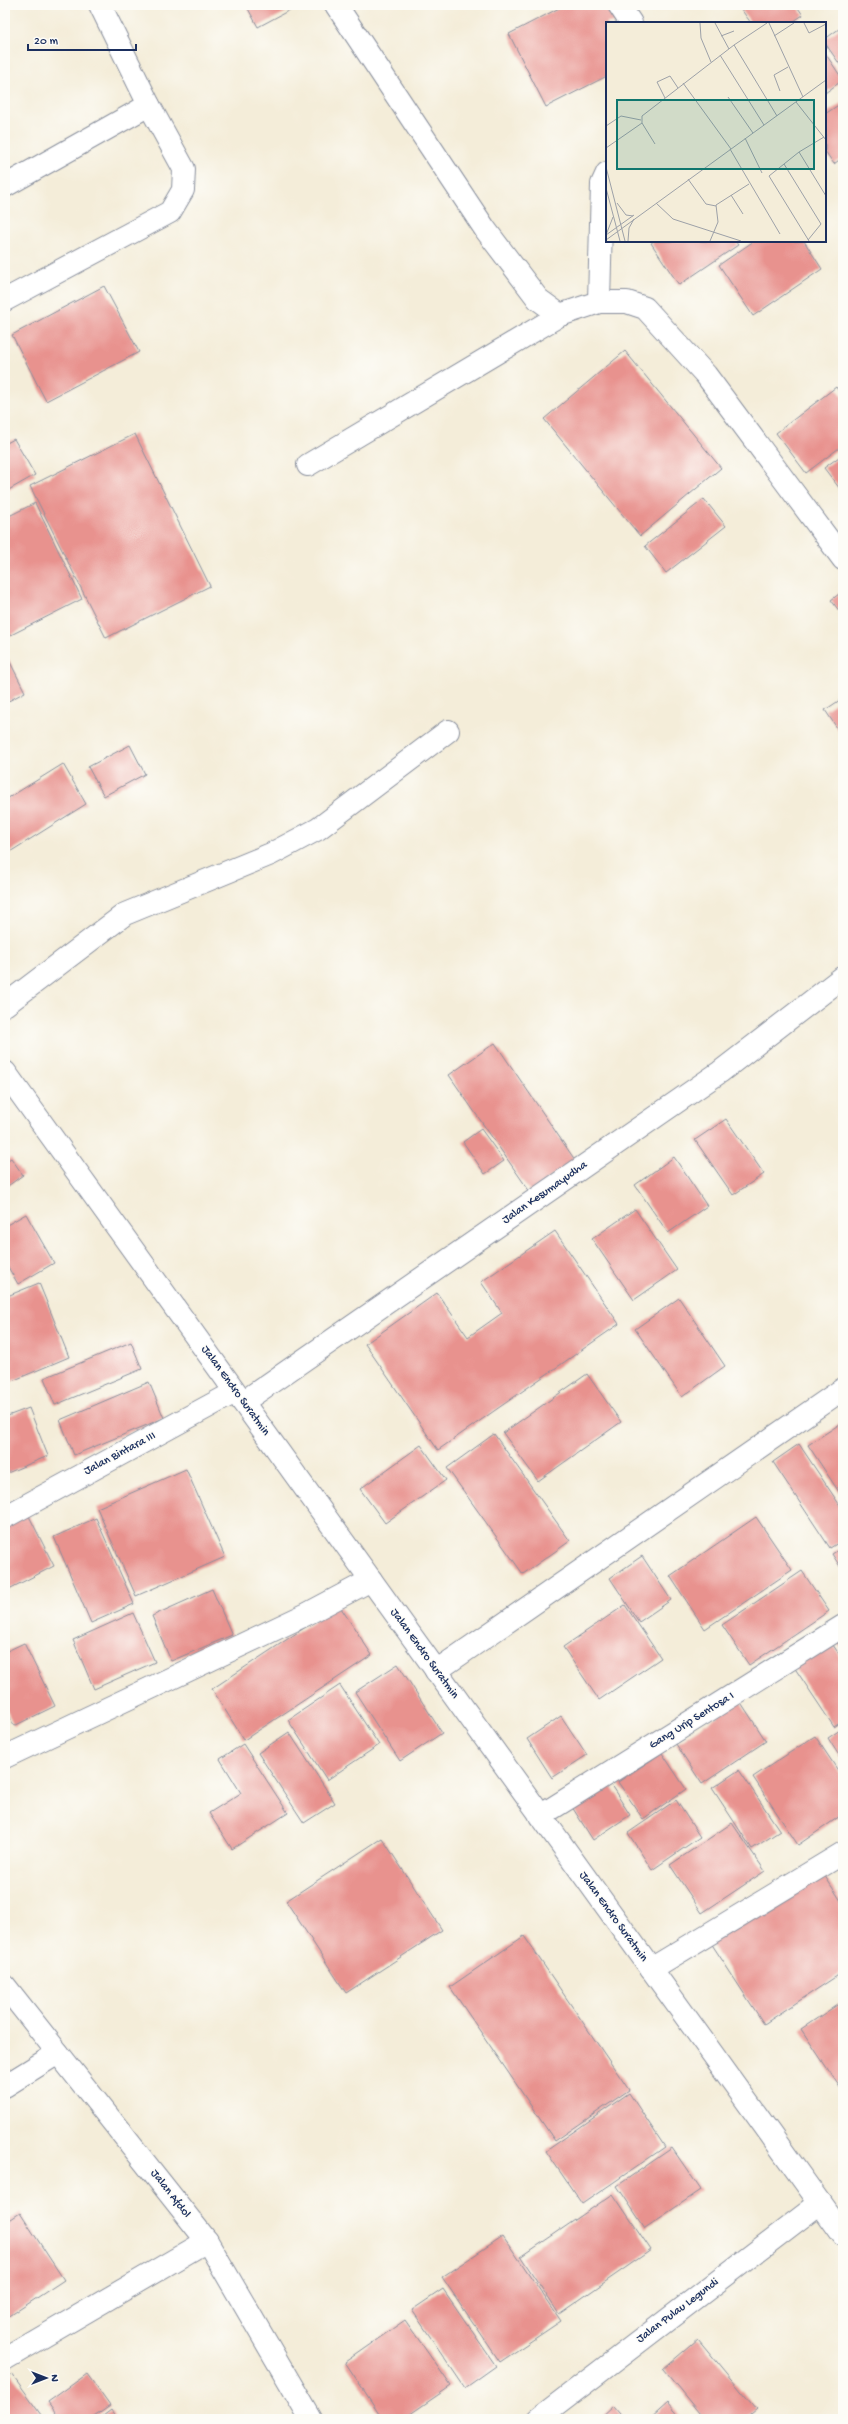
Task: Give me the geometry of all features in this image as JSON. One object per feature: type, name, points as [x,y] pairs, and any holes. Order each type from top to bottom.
[{"type":"street","points":[[5,300],[170,212],[183,190],[184,169],[149,105],[100,5]]},
{"type":"street","points":[[336,5],[485,228],[538,299],[560,316]]},
{"type":"street","points":[[619,5],[631,22]]},
{"type":"street","points":[[5,186],[149,105]]},
{"type":"street","points":[[598,302],[602,184],[606,175]]},
{"type":"street","points":[[308,465],[560,316],[598,302],[627,302],[645,308],[706,375],[843,559]]},
{"type":"street","points":[[5,1005],[125,914],[271,854],[318,829],[448,731]]},
{"type":"street","name":"Jalan Kesumayudha","points":[[239,1397],[720,1072],[843,977]]},
{"type":"street","name":"Jalan Endro Suratmin","points":[[5,1072],[843,2235]]},
{"type":"street","points":[[436,1671],[843,1389]]},
{"type":"street","name":"Jalan Bintara III","points":[[5,1517],[239,1397]]},
{"type":"street","points":[[5,1757],[307,1614],[371,1580]]},
{"type":"street","name":"Gang Urip Sentosa I","points":[[540,1816],[843,1626]]},
{"type":"street","points":[[651,1969],[843,1852]]},
{"type":"street","name":"Jalan Afdol","points":[[5,1986],[207,2241],[311,2419]]},
{"type":"street","points":[[5,2086],[58,2053]]},
{"type":"street","name":"Jalan Pulau Legundi","points":[[538,2419],[820,2203]]},
{"type":"street","points":[[5,2360],[207,2241]]},
{"type":"building","points":[[246,5],[299,5],[258,27]]},
{"type":"building","points":[[565,5],[609,5],[618,22],[606,22],[606,77],[546,107],[509,34]]},
{"type":"building","points":[[738,5],[796,5],[803,15],[792,22],[750,22]]},
{"type":"building","points":[[843,26],[843,69],[826,44],[826,38]]},
{"type":"building","points":[[826,54],[843,80],[826,92]]},
{"type":"building","points":[[843,102],[843,157],[834,164],[826,152],[826,113]]},
{"type":"building","points":[[736,242],[738,245],[679,285],[651,243]]},
{"type":"building","points":[[753,242],[805,242],[822,269],[753,316],[719,265]]},
{"type":"building","points":[[104,286],[139,352],[46,401],[12,335]]},
{"type":"building","points":[[625,351],[721,468],[640,536],[544,419]]},
{"type":"building","points":[[836,387],[843,397],[843,445],[806,473],[776,433]]},
{"type":"building","points":[[135,434],[210,586],[106,638],[30,486]]},
{"type":"building","points":[[14,439],[35,475],[5,492],[5,444]]},
{"type":"building","points":[[843,454],[843,493],[824,468]]},
{"type":"building","points":[[704,499],[726,526],[666,573],[645,546]]},
{"type":"building","points":[[35,503],[82,599],[5,638],[5,518]]},
{"type":"building","points":[[843,591],[843,616],[831,600]]},
{"type":"building","points":[[8,658],[25,692],[5,703],[5,660]]},
{"type":"building","points":[[843,698],[843,737],[825,710]]},
{"type":"building","points":[[130,745],[145,774],[104,796],[88,767]]},
{"type":"building","points":[[63,764],[86,804],[5,855],[5,800]]},
{"type":"building","points":[[495,1043],[575,1160],[530,1192],[449,1075]]},
{"type":"building","points":[[726,1119],[764,1174],[733,1195],[695,1140]]},
{"type":"building","points":[[481,1129],[504,1161],[485,1174],[463,1142]]},
{"type":"building","points":[[674,1157],[707,1206],[668,1233],[635,1185]]},
{"type":"building","points":[[11,1158],[23,1175],[5,1188],[5,1162]]},
{"type":"building","points":[[635,1209],[677,1270],[634,1300],[592,1239]]},
{"type":"building","points":[[26,1214],[54,1263],[18,1284],[5,1262],[5,1226]]},
{"type":"building","points":[[555,1231],[619,1324],[438,1450],[365,1344],[437,1293],[468,1337],[502,1313],[481,1282]]},
{"type":"building","points":[[39,1283],[69,1357],[5,1384],[5,1297]]},
{"type":"building","points":[[679,1298],[725,1366],[682,1397],[635,1329]]},
{"type":"building","points":[[131,1342],[142,1369],[55,1405],[44,1378]]},
{"type":"building","points":[[587,1374],[621,1422],[538,1481],[503,1433]]},
{"type":"building","points":[[149,1382],[164,1418],[74,1455],[60,1420]]},
{"type":"building","points":[[29,1408],[48,1456],[5,1474],[5,1417]]},
{"type":"building","points":[[843,1422],[843,1498],[808,1445]]},
{"type":"building","points":[[494,1434],[570,1541],[523,1574],[447,1468]]},
{"type":"building","points":[[799,1444],[843,1510],[843,1540],[830,1548],[773,1462]]},
{"type":"building","points":[[421,1445],[446,1480],[385,1523],[360,1489]]},
{"type":"building","points":[[186,1469],[225,1557],[136,1596],[97,1508]]},
{"type":"building","points":[[27,1512],[54,1566],[5,1591],[5,1525]]},
{"type":"building","points":[[756,1517],[792,1570],[705,1629],[670,1576]]},
{"type":"building","points":[[96,1518],[134,1604],[91,1623],[54,1537]]},
{"type":"building","points":[[843,1547],[843,1571],[832,1554]]},
{"type":"building","points":[[642,1556],[671,1600],[639,1622],[610,1578]]},
{"type":"building","points":[[802,1571],[829,1611],[749,1665],[722,1625]]},
{"type":"building","points":[[212,1589],[232,1635],[171,1661],[152,1616]]},
{"type":"building","points":[[339,1605],[372,1655],[244,1740],[212,1689]]},
{"type":"building","points":[[625,1605],[661,1658],[599,1700],[563,1647]]},
{"type":"building","points":[[133,1613],[155,1662],[94,1689],[73,1640]]},
{"type":"building","points":[[843,1628],[843,1650],[833,1635]]},
{"type":"building","points":[[831,1642],[843,1660],[843,1721],[834,1727],[794,1667]]},
{"type":"building","points":[[24,1643],[55,1706],[14,1726],[5,1707],[5,1652]]},
{"type":"building","points":[[398,1664],[442,1733],[400,1761],[355,1692]]},
{"type":"building","points":[[340,1685],[379,1745],[327,1780],[288,1720]]},
{"type":"building","points":[[740,1701],[766,1741],[702,1784],[676,1744]]},
{"type":"building","points":[[561,1716],[587,1755],[552,1778],[527,1739]]},
{"type":"building","points":[[843,1728],[843,1762],[828,1738]]},
{"type":"building","points":[[289,1732],[335,1803],[304,1823],[258,1753]]},
{"type":"building","points":[[815,1736],[843,1778],[843,1814],[798,1845],[753,1777]]},
{"type":"building","points":[[243,1744],[288,1813],[232,1849],[209,1813],[241,1793],[220,1759]]},
{"type":"building","points":[[662,1753],[686,1789],[643,1819],[618,1782]]},
{"type":"building","points":[[739,1770],[780,1831],[752,1849],[712,1788]]},
{"type":"building","points":[[609,1782],[630,1815],[593,1840],[572,1807]]},
{"type":"building","points":[[676,1800],[700,1837],[652,1870],[628,1833]]},
{"type":"building","points":[[732,1823],[765,1871],[702,1913],[670,1865]]},
{"type":"building","points":[[382,1838],[442,1930],[346,1993],[286,1901]]},
{"type":"building","points":[[821,1870],[843,1904],[843,1972],[764,2024],[711,1943]]},
{"type":"building","points":[[524,1936],[629,2090],[555,2141],[450,1987]]},
{"type":"building","points":[[843,2001],[843,2092],[801,2029]]},
{"type":"building","points":[[629,2093],[665,2147],[582,2204],[546,2151]]},
{"type":"building","points":[[672,2148],[701,2190],[645,2228],[617,2186]]},
{"type":"building","points":[[613,2194],[651,2250],[559,2314],[521,2257]]},
{"type":"building","points":[[20,2213],[64,2280],[5,2319],[5,2223]]},
{"type":"building","points":[[503,2236],[561,2321],[500,2362],[442,2277]]},
{"type":"building","points":[[443,2289],[496,2366],[465,2388],[412,2310]]},
{"type":"building","points":[[405,2320],[451,2386],[403,2419],[383,2419],[345,2362]]},
{"type":"building","points":[[698,2339],[756,2409],[744,2419],[704,2419],[663,2369]]},
{"type":"building","points":[[12,2374],[44,2418],[43,2419],[5,2419],[5,2379]]},
{"type":"building","points":[[87,2374],[110,2406],[91,2419],[60,2419],[48,2402]]},
{"type":"building","points":[[668,2403],[682,2419],[650,2419]]},
{"type":"building","points":[[614,2406],[625,2419],[600,2419]]},
{"type":"building","points":[[111,2410],[117,2419],[99,2419]]}]
